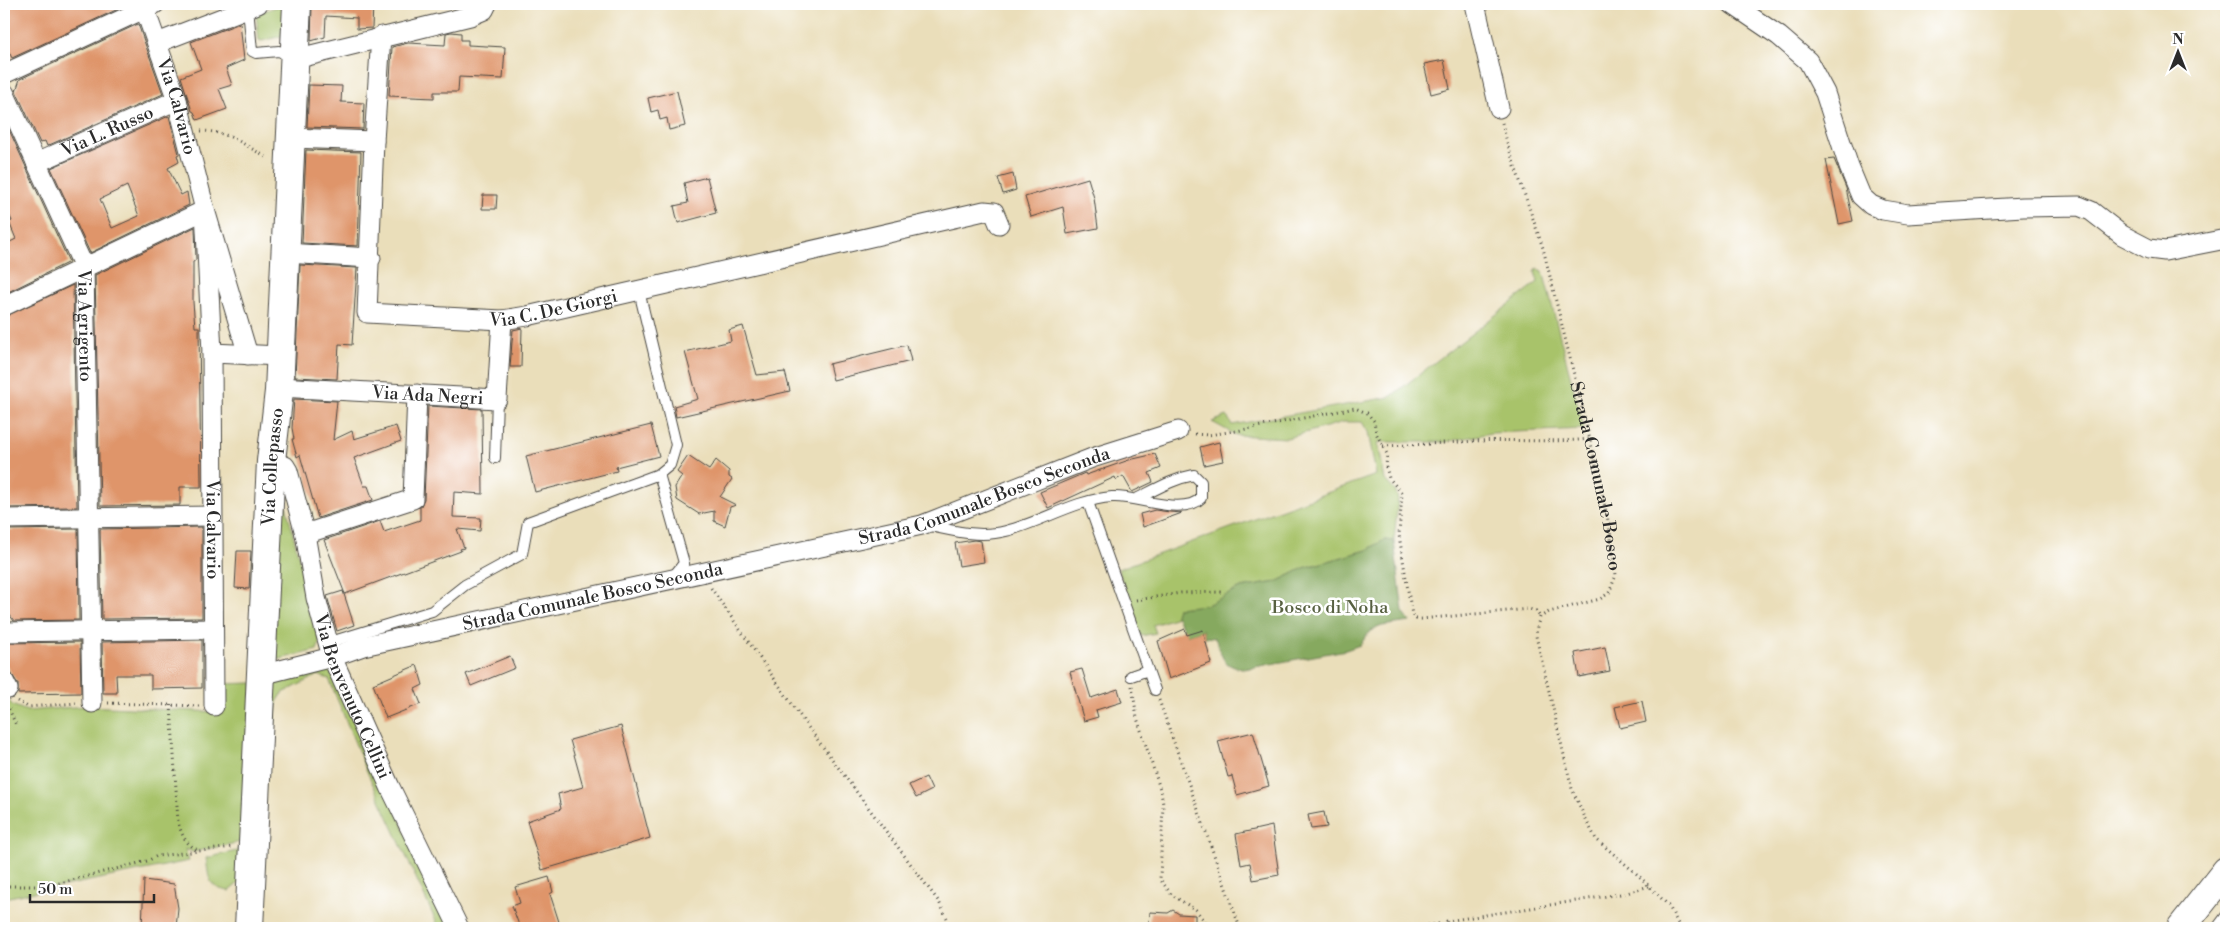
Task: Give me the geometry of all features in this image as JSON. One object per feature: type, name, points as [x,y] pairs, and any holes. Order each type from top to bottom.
[{"type":"street","name":"Via Collepasso","points":[[249,928],[271,461],[279,387],[297,4]]},
{"type":"street","points":[[1475,4],[1499,108]]},
{"type":"street","points":[[1732,4],[1779,36],[1808,61],[1825,93],[1849,168],[1861,196],[1877,208],[1908,214],[2023,207],[2079,206],[2092,211],[2122,235],[2150,249],[2165,251],[2226,239]]},
{"type":"street","points":[[4,74],[148,5]]},
{"type":"street","name":"Via Calvario","points":[[148,5],[157,43],[177,100],[206,210],[248,354]]},
{"type":"street","points":[[295,59],[381,36],[470,16],[480,13],[487,5]]},
{"type":"street","points":[[157,43],[253,6]]},
{"type":"street","name":"Via C. De Giorgi","points":[[381,36],[374,142],[371,258],[367,314],[502,320],[639,291],[984,211],[994,212],[999,224]]},
{"type":"street","name":"Via Agrigento","points":[[4,92],[84,267],[92,703]]},
{"type":"street","name":"Via L. Russo","points":[[36,163],[177,100]]},
{"type":"street","points":[[290,149],[374,142]]},
{"type":"street","points":[[4,306],[206,210]]},
{"type":"street","name":"Via Calvario","points":[[206,210],[212,353],[212,629],[214,706]]},
{"type":"street","points":[[285,253],[371,258]]},
{"type":"street","name":"Via Ada Negri","points":[[279,387],[497,399],[502,320]]},
{"type":"street","points":[[212,353],[280,356]]},
{"type":"street","points":[[305,534],[413,499],[417,394]]},
{"type":"street","name":"Strada Comunale Bosco Seconda","points":[[261,675],[330,650],[363,646],[922,525],[1092,458],[1178,432]]},
{"type":"street","name":"Via Benvenuto Cellini","points":[[271,461],[285,466],[288,471],[305,534],[316,598],[330,650],[390,787],[458,928]]},
{"type":"street","points":[[4,519],[212,516]]},
{"type":"street","points":[[4,632],[212,629]]},
{"type":"street","points":[[2182,928],[2226,871]]},
{"type":"lane","points":[[253,6],[252,51],[256,53],[279,51],[295,59]]},
{"type":"lane","points":[[330,650],[432,611],[465,585],[522,554],[528,522],[659,474],[670,465],[676,445],[639,291]]},
{"type":"lane","points":[[495,458],[497,399]]},
{"type":"lane","points":[[659,474],[684,564],[672,579]]},
{"type":"lane","points":[[922,525],[948,530],[990,533],[1006,531],[1054,512],[1110,497],[1170,505],[1196,502],[1201,498],[1203,490],[1201,482],[1194,475],[1164,484],[1136,499]]},
{"type":"lane","points":[[1088,502],[1155,690]]},
{"type":"lane","points":[[1131,676],[1148,670]]},
{"type":"lane","points":[[2217,928],[2226,916]]},
{"type":"path","name":"Strada Comunale Bosco","points":[[1499,108],[1508,146],[1543,248],[1590,439],[1615,562],[1614,583],[1609,593],[1600,598],[1549,612],[1540,617]]},
{"type":"path","points":[[186,133],[203,131],[226,134],[276,162],[290,149]]},
{"type":"path","points":[[1178,432],[1208,435],[1355,408],[1367,413],[1374,421],[1376,433],[1387,454],[1386,467],[1389,478],[1402,493],[1400,535],[1412,615],[1416,619],[1536,611],[1540,617],[1536,626],[1536,636],[1572,789],[1596,839],[1669,906],[1680,928]]},
{"type":"path","points":[[1383,446],[1442,445],[1476,441],[1550,442],[1590,439]]},
{"type":"path","points":[[701,573],[808,727],[939,902],[952,928]]},
{"type":"path","points":[[1125,602],[1181,593],[1221,592]]},
{"type":"path","points":[[1131,676],[1138,718],[1162,798],[1160,879],[1172,895],[1196,910],[1210,928]]},
{"type":"path","points":[[1155,690],[1240,928]]},
{"type":"path","points":[[171,705],[178,822],[183,838],[190,846],[200,852]]},
{"type":"path","points":[[9,709],[16,725]]},
{"type":"path","points":[[4,886],[48,886],[147,861],[157,856],[200,852],[253,843]]},
{"type":"path","points":[[1403,928],[1438,924],[1446,927],[1447,921],[1627,893],[1649,886]]},
{"type":"green space","points":[[284,4],[282,36],[259,40],[256,14]]},
{"type":"green space","points":[[1537,268],[1543,271],[1584,429],[1491,433],[1445,442],[1378,442],[1385,480],[1396,492],[1398,499],[1394,541],[1384,540],[1367,550],[1304,568],[1276,582],[1241,588],[1207,605],[1177,608],[1175,614],[1177,617],[1153,625],[1156,633],[1141,636],[1118,569],[1376,475],[1368,432],[1362,422],[1344,422],[1287,438],[1236,435],[1212,422],[1227,416],[1232,425],[1390,397],[1538,282],[1535,272]]},
{"type":"green space","points":[[281,502],[286,506],[320,642],[317,650],[276,660],[273,658]]},
{"type":"green space","name":"Bosco di Noha","points":[[1384,540],[1394,541],[1403,612],[1410,622],[1382,626],[1370,631],[1360,645],[1346,650],[1244,669],[1236,668],[1224,660],[1215,638],[1205,637],[1203,630],[1187,635],[1175,614],[1177,608],[1207,605],[1241,588],[1276,582],[1304,568],[1367,550]]},
{"type":"green space","points":[[323,668],[329,669],[451,928],[439,928],[364,765],[329,679],[318,675],[283,693],[277,702],[270,757],[272,684],[287,676]]},
{"type":"green space","points":[[253,683],[241,842],[193,852],[185,849],[189,861],[4,898],[4,693],[12,705],[27,711],[86,706],[219,712],[221,684]]},
{"type":"green space","points":[[241,850],[241,881],[229,891],[222,890],[210,880],[206,858]]},
{"type":"building","points":[[4,4],[129,4],[12,58],[9,52],[4,55]]},
{"type":"building","points":[[312,4],[373,4],[372,28],[357,29],[357,18],[326,16],[325,37],[311,41]]},
{"type":"building","points":[[240,23],[244,60],[226,68],[232,85],[219,89],[227,109],[197,120],[192,111],[181,77],[201,69],[191,42]]},
{"type":"building","points":[[138,24],[163,94],[47,146],[45,141],[40,143],[16,91],[20,79]]},
{"type":"building","points":[[446,33],[461,33],[461,40],[468,40],[468,45],[505,47],[503,79],[459,77],[458,92],[434,92],[434,98],[389,96],[392,47],[408,43],[445,45]]},
{"type":"building","points":[[1444,60],[1450,89],[1431,94],[1424,64]]},
{"type":"building","points":[[309,85],[342,86],[341,102],[364,103],[363,129],[307,127]]},
{"type":"building","points":[[677,91],[685,126],[669,130],[667,118],[660,120],[658,110],[651,112],[648,98]]},
{"type":"building","points":[[169,116],[179,154],[177,155],[179,162],[168,168],[181,195],[187,192],[189,205],[90,253],[51,168]],"holes":[[[127,186],[139,216],[112,228],[100,199]]]},
{"type":"building","points":[[6,123],[69,262],[4,294],[4,245],[16,239],[9,222],[12,221],[4,203]]},
{"type":"building","points":[[306,150],[361,152],[358,246],[302,243]]},
{"type":"building","points":[[1834,159],[1846,188],[1853,221],[1839,224],[1826,160]]},
{"type":"building","points":[[1013,174],[1016,190],[1003,194],[998,178]]},
{"type":"building","points":[[707,177],[716,213],[678,223],[674,206],[688,203],[684,183]]},
{"type":"building","points":[[1088,178],[1094,198],[1098,228],[1067,234],[1063,207],[1031,217],[1025,197]]},
{"type":"building","points":[[483,195],[497,195],[496,209],[482,209]]},
{"type":"building","points":[[195,227],[196,260],[193,262],[193,302],[195,327],[199,327],[201,487],[180,487],[180,505],[100,506],[95,275]]},
{"type":"building","points":[[300,265],[357,268],[352,345],[339,344],[337,379],[295,377]]},
{"type":"building","points":[[73,285],[77,507],[4,508],[4,317]]},
{"type":"building","points":[[743,326],[757,375],[785,372],[790,391],[676,417],[674,406],[698,399],[685,352],[731,341],[729,330]]},
{"type":"building","points":[[522,328],[521,367],[510,367],[513,330]]},
{"type":"building","points":[[907,345],[911,361],[833,380],[829,364]]},
{"type":"building","points":[[294,399],[337,401],[333,440],[352,431],[354,439],[396,426],[401,441],[354,458],[364,486],[368,486],[373,500],[318,518],[300,455],[297,457],[292,439],[294,439],[292,428]]},
{"type":"building","points":[[428,406],[482,409],[483,494],[454,492],[453,517],[481,518],[480,531],[457,529],[464,548],[460,549],[461,551],[345,594],[324,540],[380,521],[384,532],[420,520],[420,507],[424,499]]},
{"type":"building","points":[[651,425],[659,456],[616,467],[617,471],[535,492],[526,456]]},
{"type":"building","points":[[1219,442],[1223,461],[1204,465],[1200,447]]},
{"type":"building","points":[[1155,454],[1161,468],[1149,473],[1153,482],[1132,492],[1123,476],[1116,480],[1115,477],[1048,508],[1040,492],[1085,473],[1086,475],[1129,460]]},
{"type":"building","points":[[688,456],[709,470],[716,460],[729,471],[729,477],[732,479],[720,497],[736,505],[730,507],[725,526],[714,521],[714,511],[699,514],[677,500],[675,487],[682,476],[677,472]]},
{"type":"building","points":[[1155,510],[1182,513],[1143,527],[1140,514]]},
{"type":"building","points":[[202,527],[202,618],[102,619],[100,529]]},
{"type":"building","points":[[78,529],[79,620],[14,621],[7,611],[4,610],[4,530]]},
{"type":"building","points":[[974,540],[981,541],[984,562],[959,566],[955,543]]},
{"type":"building","points":[[237,551],[251,551],[249,589],[235,588]]},
{"type":"building","points":[[343,591],[354,625],[337,631],[327,596]]},
{"type":"building","points":[[1185,629],[1187,635],[1203,630],[1211,663],[1169,679],[1158,641]]},
{"type":"building","points":[[202,640],[202,688],[151,689],[151,675],[116,675],[117,693],[103,693],[102,642]]},
{"type":"building","points":[[80,642],[81,693],[18,694],[18,684],[4,662],[4,643]]},
{"type":"building","points":[[1605,647],[1610,671],[1579,677],[1575,653]]},
{"type":"building","points":[[510,656],[515,668],[471,686],[466,674]]},
{"type":"building","points":[[417,665],[423,685],[415,689],[421,704],[386,718],[373,684]]},
{"type":"building","points":[[1082,669],[1091,698],[1118,689],[1122,702],[1096,710],[1098,717],[1084,721],[1070,672]]},
{"type":"building","points":[[1642,701],[1646,722],[1620,728],[1615,707]]},
{"type":"building","points":[[621,726],[650,838],[542,870],[527,821],[561,809],[558,794],[583,787],[570,740]]},
{"type":"building","points":[[1253,732],[1269,786],[1237,795],[1232,776],[1228,777],[1218,741]]},
{"type":"building","points":[[926,777],[932,790],[916,798],[909,785]]},
{"type":"building","points":[[1324,812],[1327,827],[1311,829],[1308,815]]},
{"type":"building","points":[[1272,826],[1279,875],[1253,880],[1250,863],[1241,865],[1236,834]]},
{"type":"building","points":[[549,877],[553,892],[550,894],[560,925],[551,928],[520,928],[512,906],[520,903],[515,887]]},
{"type":"building","points":[[144,880],[174,884],[178,908],[176,928],[142,928]]},
{"type":"building","points":[[1173,910],[1179,914],[1195,915],[1195,928],[1161,928],[1161,925],[1149,924],[1150,912],[1168,913]]}]
